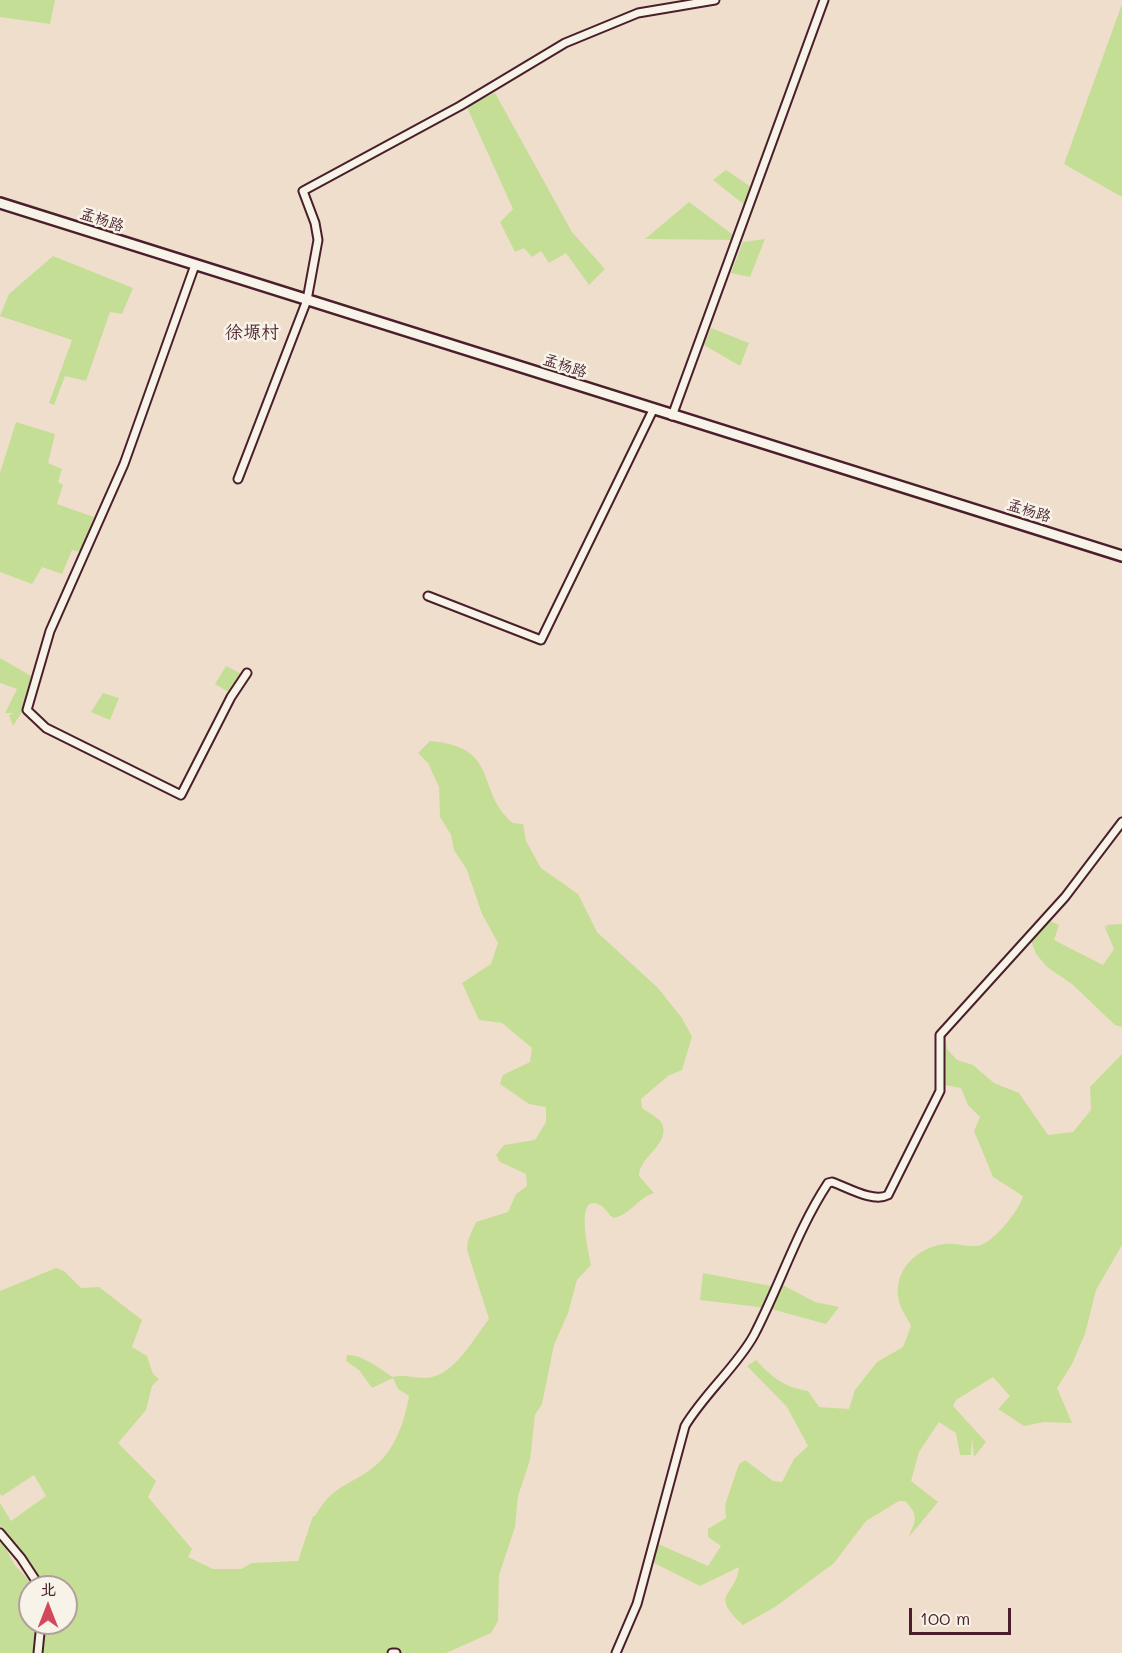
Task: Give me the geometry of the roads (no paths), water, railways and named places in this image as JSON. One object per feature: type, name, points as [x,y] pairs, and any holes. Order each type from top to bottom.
[{"type":"street","points":[[238,479],[307,300],[318,240],[315,223],[303,191],[460,106],[565,43],[638,13],[715,0]]},
{"type":"street","points":[[672,416],[824,0]]},
{"type":"street","name":"孟杨路","points":[[0,203],[1122,556]]},
{"type":"street","points":[[195,265],[124,464],[50,631],[27,710],[46,728],[181,795],[231,697],[247,673]]},
{"type":"street","points":[[428,596],[540,640],[652,410]]},
{"type":"street","points":[[616,1653],[637,1604],[685,1426],[695,1409],[753,1338],[810,1209],[828,1183],[832,1182],[872,1197],[882,1198],[888,1195],[940,1091],[940,1035],[1065,897],[1122,822]]},
{"type":"street","points":[[0,1533],[32,1575]]},
{"type":"street","points":[[38,1653],[40,1635]]},
{"type":"district","name":"徐塬村","points":[[252,332]]}]
